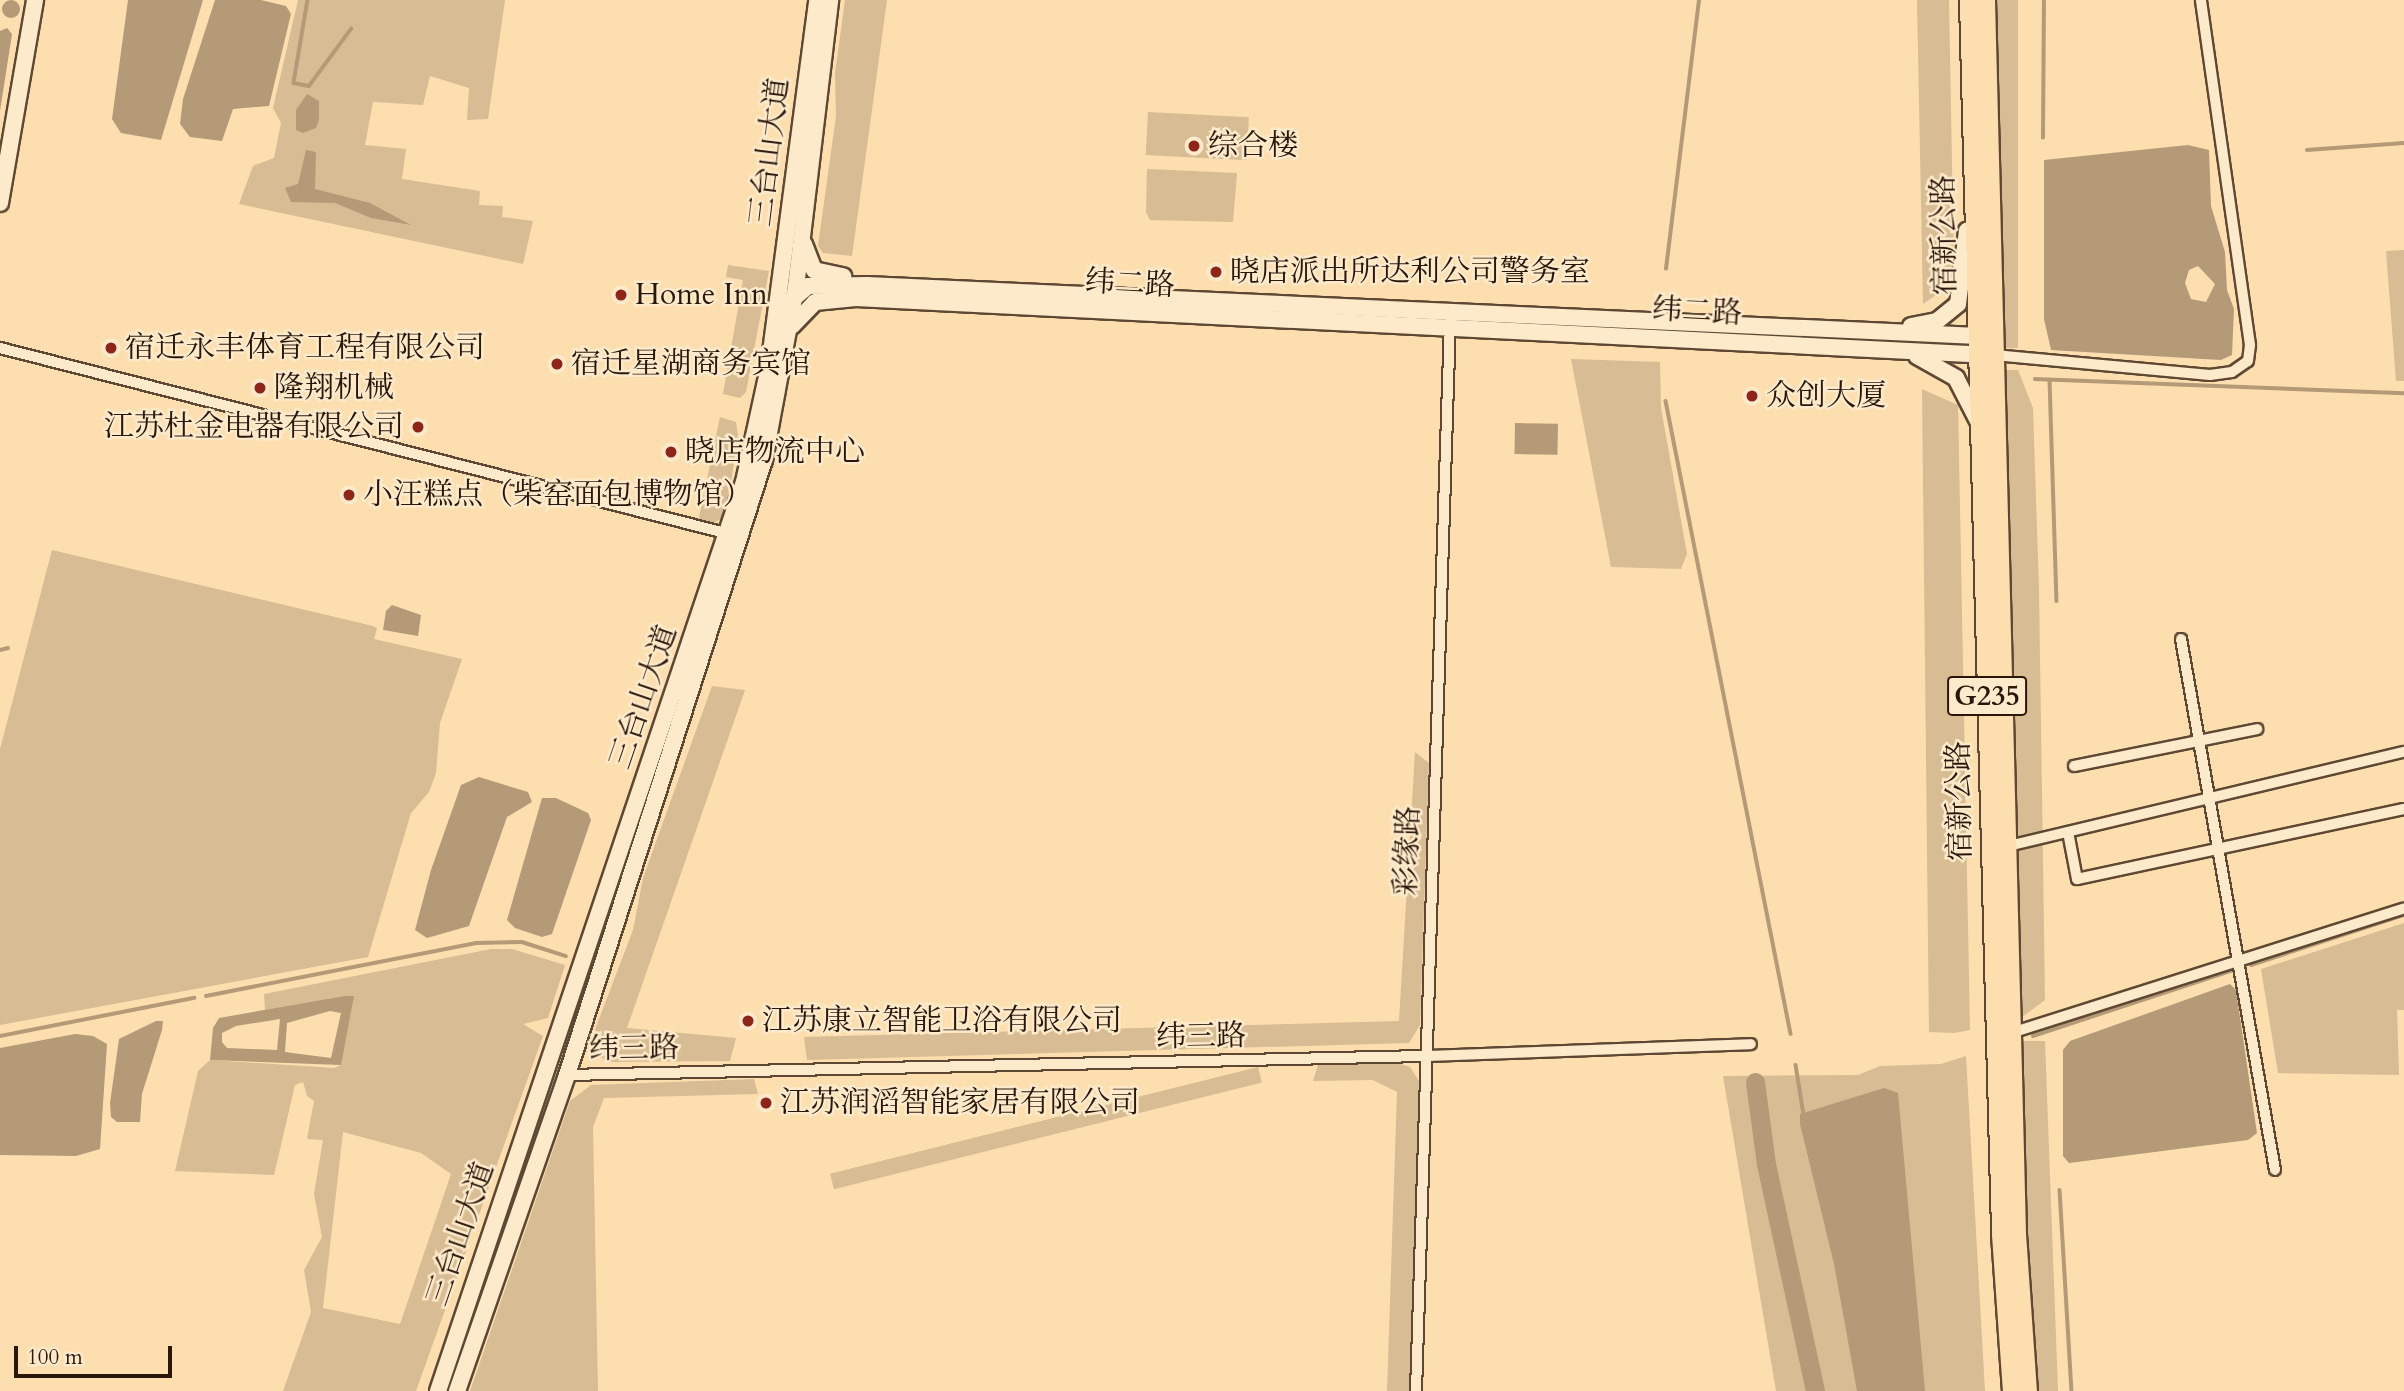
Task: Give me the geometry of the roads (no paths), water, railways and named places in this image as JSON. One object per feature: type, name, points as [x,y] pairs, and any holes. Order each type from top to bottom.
[{"type":"highway","name":"宿新公路","points":[[1969,0],[1999,848],[2001,1234],[2012,1391]]},
{"type":"highway","name":"宿新公路","points":[[1985,0],[1980,426],[1999,848],[2011,1033],[2017,1234],[2027,1391]]},
{"type":"street","points":[[0,203],[35,0]]},
{"type":"street","name":"三台山大道","points":[[438,1391],[729,534],[775,325],[817,0]]},
{"type":"street","name":"三台山大道","points":[[457,1391],[567,1075],[743,537],[764,460],[794,297],[830,0]]},
{"type":"street","points":[[1983,348],[2210,374],[2232,372],[2248,361],[2250,345],[2201,0]]},
{"type":"street","points":[[1865,331],[1925,325],[1958,304],[1964,273],[1972,124]]},
{"type":"street","points":[[803,234],[810,265],[820,273],[922,280],[960,289]]},
{"type":"street","name":"纬二路","points":[[794,297],[808,286],[827,284],[960,289],[1865,331],[1983,348]]},
{"type":"street","points":[[775,325],[794,297]]},
{"type":"street","name":"纬二路","points":[[788,338],[803,311],[815,302],[834,298],[1842,347],[1983,348]]},
{"type":"street","name":"彩缘路","points":[[1416,1391],[1450,312]]},
{"type":"street","points":[[1842,347],[1934,362],[1956,378],[1980,426]]},
{"type":"street","points":[[0,348],[729,534]]},
{"type":"street","points":[[2181,639],[2241,960],[2275,1170]]},
{"type":"street","points":[[2074,766],[2258,729]]},
{"type":"street","points":[[1999,848],[2404,752]]},
{"type":"street","points":[[2068,832],[2077,879],[2220,852],[2404,809]]},
{"type":"street","points":[[2011,1033],[2404,908]]},
{"type":"street","name":"纬三路","points":[[567,1075],[1426,1056],[1751,1044]]},
{"type":"waterway","points":[[308,0],[294,83],[309,86],[351,29]]},
{"type":"waterway","points":[[1666,269],[1699,0]]},
{"type":"waterway","points":[[2043,138],[2044,0]]},
{"type":"waterway","points":[[2307,150],[2404,143]]},
{"type":"waterway","points":[[2035,379],[2404,393]]},
{"type":"waterway","points":[[2050,380],[2057,601]]},
{"type":"waterway","points":[[1666,401],[1791,1034]]},
{"type":"waterway","points":[[0,650],[8,648]]},
{"type":"waterway","points":[[2251,965],[2404,915]]},
{"type":"waterway","points":[[206,996],[476,943],[522,942],[566,956]]},
{"type":"waterway","points":[[2033,1036],[2234,970]]},
{"type":"waterway","points":[[0,1036],[194,998]]},
{"type":"waterway","points":[[1796,1065],[1804,1115]]},
{"type":"waterway","points":[[1755,1082],[1766,1164],[1815,1391]]},
{"type":"waterway","points":[[2060,1190],[2072,1391]]},
{"type":"place","name":"综合楼","points":[[1194,146]]},
{"type":"place","name":"晓店派出所达利公司警务室","points":[[1216,272]]},
{"type":"place","name":"Home Inn","points":[[621,295]]},
{"type":"place","name":"宿迁永丰体育工程有限公司","points":[[111,348]]},
{"type":"place","name":"宿迁星湖商务宾馆","points":[[557,364]]},
{"type":"place","name":"隆翔机械","points":[[260,388]]},
{"type":"place","name":"众创大厦","points":[[1752,396]]},
{"type":"place","name":"江苏杜金电器有限公司","points":[[418,427]]},
{"type":"place","name":"晓店物流中心","points":[[671,452]]},
{"type":"place","name":"小汪糕点（柴窑面包博物馆）","points":[[349,495]]},
{"type":"place","name":"江苏康立智能卫浴有限公司","points":[[748,1021]]},
{"type":"place","name":"江苏润滔智能家居有限公司","points":[[766,1103]]}]
